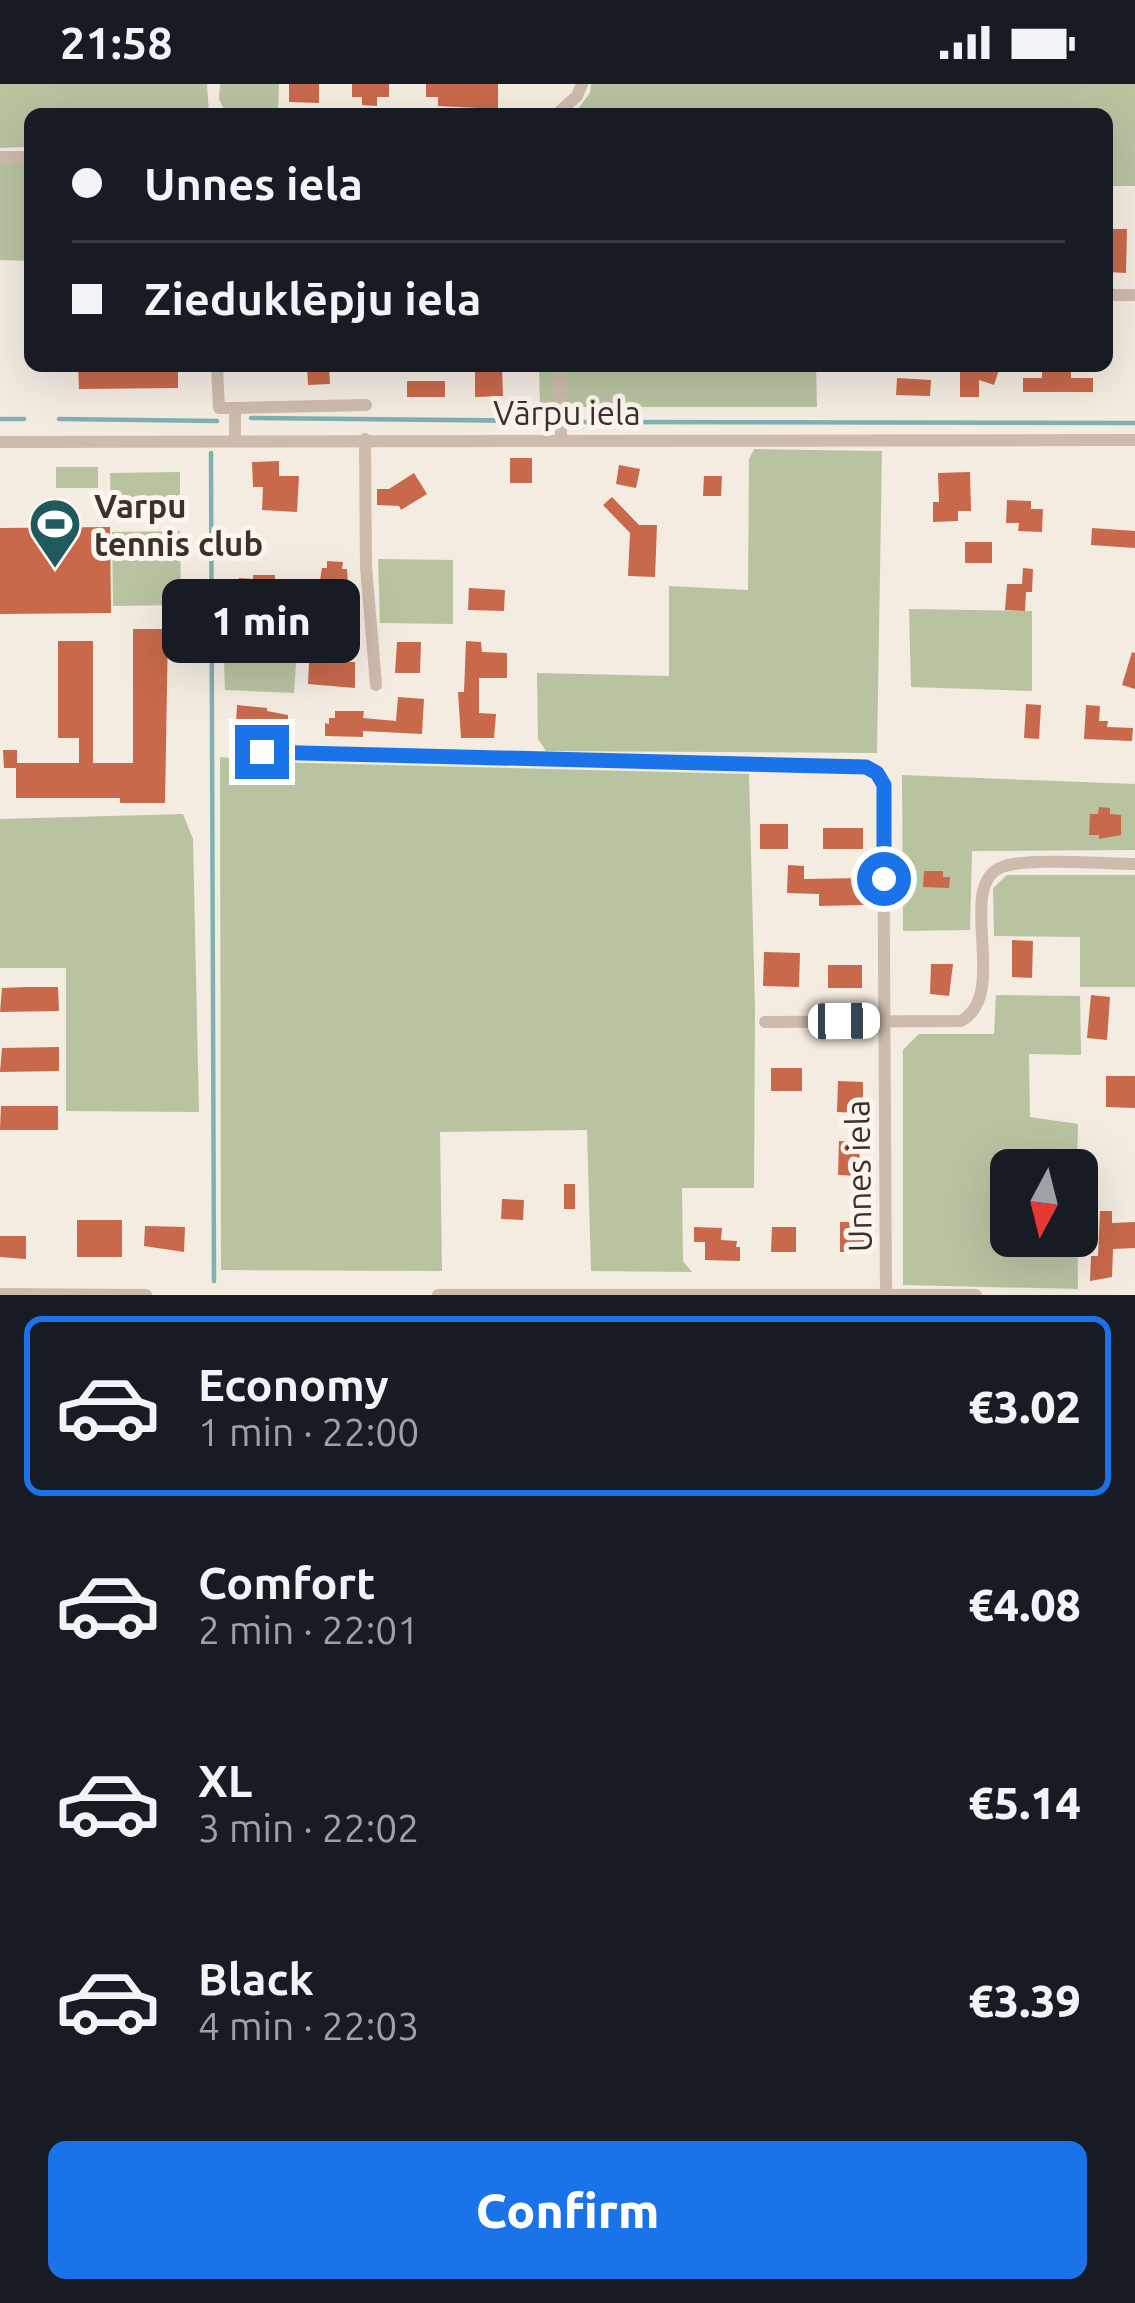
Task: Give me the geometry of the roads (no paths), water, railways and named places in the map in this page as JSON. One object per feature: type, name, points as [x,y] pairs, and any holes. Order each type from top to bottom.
[{"type":"street","points":[[564,108],[582,84]]},
{"type":"street","points":[[218,372],[219,408],[366,405]]},
{"type":"street","points":[[560,372],[561,438]]},
{"type":"street","points":[[235,407],[235,440]]},
{"type":"street","points":[[365,439],[366,567],[376,685]]},
{"type":"street","name":"Vārpu iela","points":[[0,442],[1135,440]]},
{"type":"street","name":"Unnes iela","points":[[262,752],[866,767],[877,773],[884,785],[886,1293]]},
{"type":"street","points":[[764,1022],[961,1021],[973,1015],[982,997],[983,890],[993,872],[1013,864],[1135,864]]},
{"type":"street","points":[[0,1294],[146,1295]]},
{"type":"street","points":[[438,1295],[976,1295]]},
{"type":"waterway","points":[[251,418],[547,421]]},
{"type":"waterway","points":[[0,419],[24,419]]},
{"type":"waterway","points":[[59,419],[217,421]]},
{"type":"waterway","points":[[570,422],[1135,423]]},
{"type":"waterway","points":[[211,453],[214,1281]]},
{"type":"place","name":"Varpu tennis club","points":[[55,570]]}]
